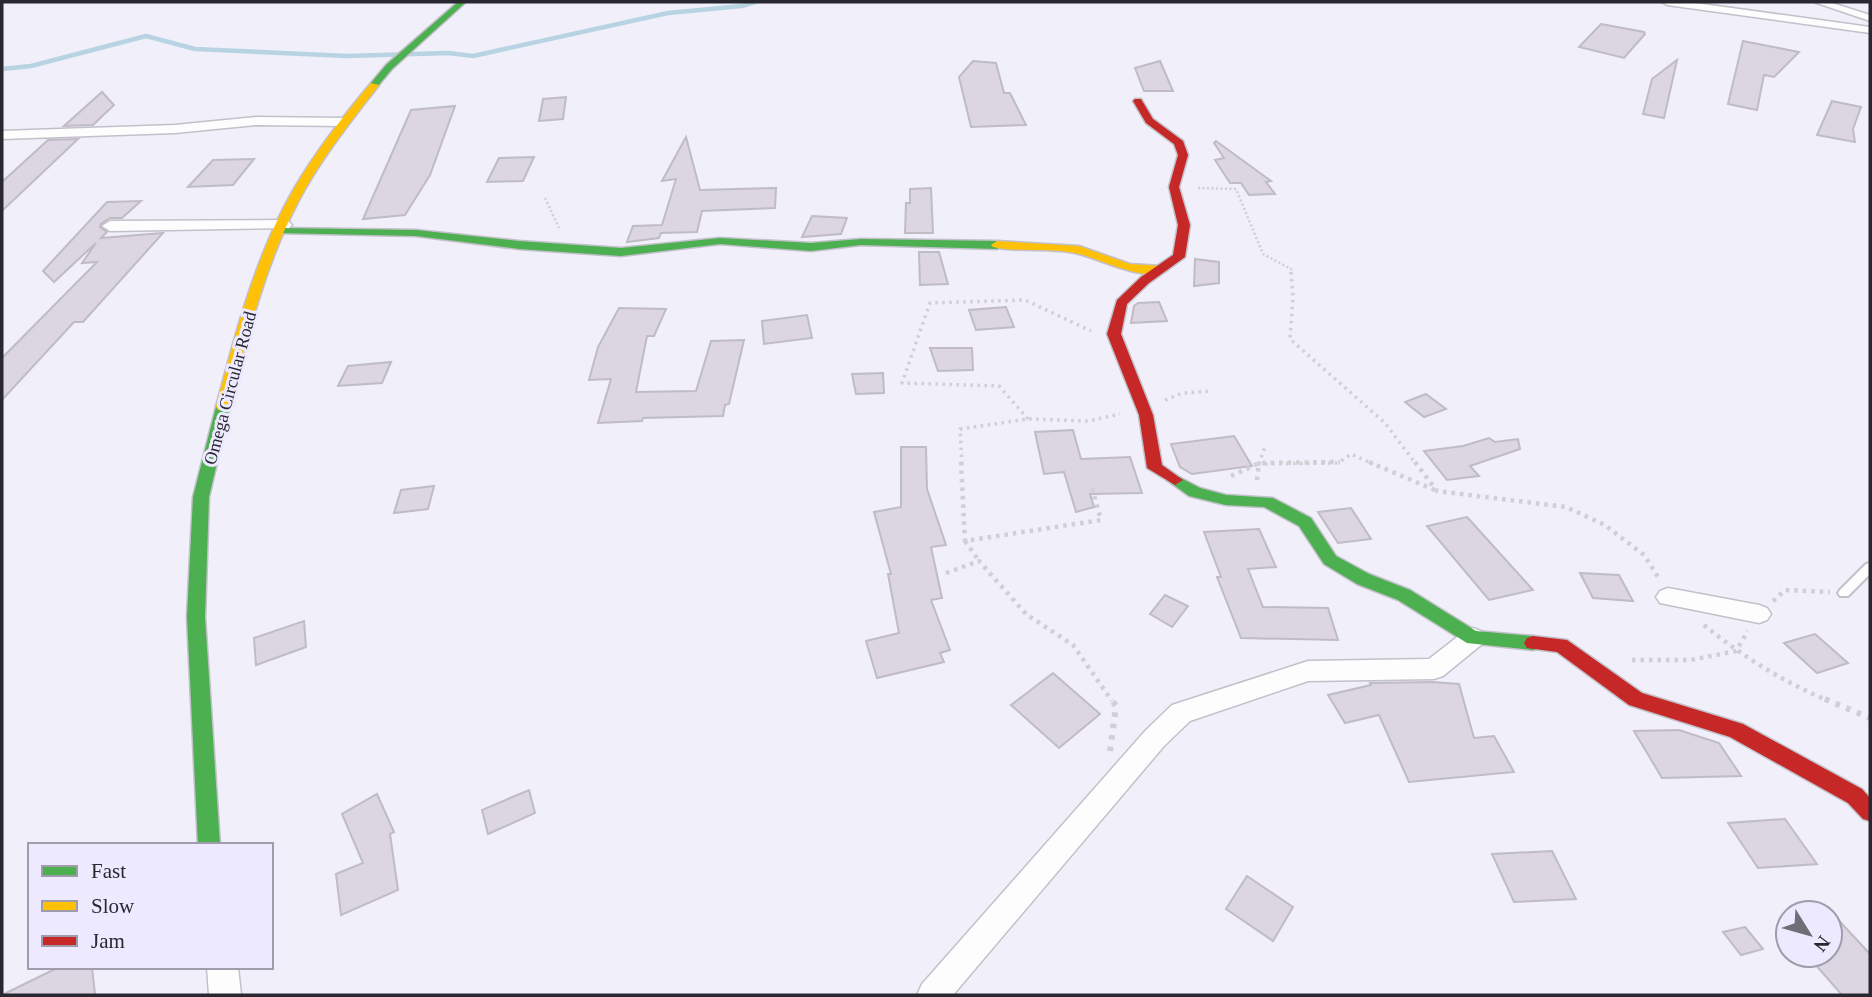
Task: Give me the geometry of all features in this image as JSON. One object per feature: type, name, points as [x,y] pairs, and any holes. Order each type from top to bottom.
[{"type":"street","name":"Omega Circular Road","points":[[209,843],[196,617],[201,497],[241,336],[260,278],[290,206],[344,122],[389,67],[462,2]]},
{"type":"street","points":[[1667,2],[1870,30]]},
{"type":"street","points":[[1819,2],[1870,18]]},
{"type":"street","points":[[1138,101],[1143,115],[1151,125],[1179,143],[1183,155],[1174,187],[1184,225],[1179,257],[1121,303],[1114,334],[1144,409],[1155,467],[1195,492],[1226,500],[1267,502],[1305,522],[1330,560],[1363,579],[1404,595],[1474,638],[1561,645],[1636,699],[1737,730],[1855,796],[1870,811]]},
{"type":"street","points":[[2,135],[175,129],[256,121],[344,122]]},
{"type":"street","points":[[110,226],[416,233],[519,245],[621,251],[720,241],[811,247],[860,242],[973,243],[1080,250],[1128,267],[1161,270]]},
{"type":"street","points":[[1668,597],[1759,614]]},
{"type":"street","points":[[933,995],[1155,738],[1181,713],[1308,671],[1434,669],[1474,638]]},
{"type":"street","points":[[222,969],[225,995]]},
{"type":"lane","points":[[1844,593],[1870,567]]},
{"type":"path","points":[[1236,189],[1263,254],[1291,269],[1293,297],[1290,339],[1385,423],[1437,491]]},
{"type":"path","points":[[1028,419],[999,386],[902,383],[930,303],[1025,300],[1118,342]]},
{"type":"path","points":[[1109,756],[1116,706],[1073,645],[1026,614],[965,541],[960,429],[1028,419],[1090,421],[1144,409],[1183,393],[1212,391]]},
{"type":"path","points":[[1266,444],[1256,482],[1267,502]]},
{"type":"path","points":[[1195,492],[1259,463],[1338,463],[1351,454],[1437,491],[1566,507],[1605,525],[1644,555],[1674,601],[1668,597]]},
{"type":"path","points":[[965,541],[1101,520],[1092,488]]},
{"type":"path","points":[[946,573],[979,561]]},
{"type":"path","points":[[1619,660],[1691,660],[1736,650],[1759,614],[1785,590],[1844,593]]},
{"type":"path","points":[[1668,597],[1736,650],[1798,688],[1870,719]]},
{"type":"building","points":[[1601,24],[1645,34],[1624,58],[1579,47]]},
{"type":"building","points":[[1743,41],[1799,52],[1774,77],[1764,75],[1757,110],[1728,104]]},
{"type":"building","points":[[1677,60],[1664,118],[1643,114],[1652,79]]},
{"type":"building","points":[[973,61],[996,63],[1004,93],[1010,93],[1026,125],[971,127],[959,77]]},
{"type":"building","points":[[1160,61],[1173,91],[1144,91],[1135,68]]},
{"type":"building","points":[[102,92],[114,105],[93,125],[64,126]]},
{"type":"building","points":[[566,97],[563,119],[539,121],[543,99]]},
{"type":"building","points":[[1832,101],[1861,107],[1853,129],[1855,142],[1817,135]]},
{"type":"building","points":[[455,106],[430,175],[405,215],[363,219],[411,110]]},
{"type":"building","points":[[686,137],[700,190],[776,188],[775,208],[702,211],[697,232],[661,233],[659,238],[627,242],[633,226],[662,225],[676,179],[662,181]]},
{"type":"building","points":[[78,139],[2,211],[2,182],[48,140]]},
{"type":"building","points":[[1216,141],[1271,181],[1266,182],[1275,194],[1249,195],[1241,183],[1230,183],[1215,160],[1224,158],[1214,143]]},
{"type":"building","points":[[534,157],[523,181],[487,182],[499,158]]},
{"type":"building","points":[[254,159],[233,185],[188,187],[213,160]]},
{"type":"building","points":[[931,188],[933,233],[905,233],[906,203],[910,203],[910,189]]},
{"type":"building","points":[[141,201],[122,218],[110,218],[101,224],[100,227],[107,232],[101,238],[163,233],[83,322],[74,322],[2,400],[2,358],[97,262],[82,263],[96,243],[54,282],[43,271],[107,202]]},
{"type":"building","points":[[812,216],[847,218],[841,234],[802,237]]},
{"type":"building","points":[[919,252],[939,252],[948,284],[920,285]]},
{"type":"building","points":[[1195,259],[1219,262],[1219,283],[1194,286]]},
{"type":"building","points":[[1159,302],[1167,321],[1131,323],[1134,306],[1138,303]]},
{"type":"building","points":[[1006,307],[1014,327],[976,330],[969,310]]},
{"type":"building","points":[[619,308],[666,309],[654,336],[647,336],[636,392],[696,391],[711,341],[744,340],[729,404],[725,405],[723,416],[643,418],[642,421],[598,423],[611,379],[589,380],[598,347]]},
{"type":"building","points":[[807,315],[812,338],[764,344],[762,321]]},
{"type":"building","points":[[930,348],[972,348],[973,370],[938,371]]},
{"type":"building","points":[[391,362],[382,383],[338,386],[348,366]]},
{"type":"building","points":[[883,373],[884,393],[856,394],[852,374]]},
{"type":"building","points":[[1426,394],[1446,409],[1424,417],[1405,402]]},
{"type":"building","points":[[1073,430],[1081,459],[1130,457],[1142,493],[1090,494],[1094,507],[1076,512],[1064,472],[1044,474],[1035,432]]},
{"type":"building","points":[[1234,436],[1252,466],[1192,474],[1180,467],[1171,444]]},
{"type":"building","points":[[1489,438],[1495,442],[1518,439],[1520,449],[1470,466],[1479,476],[1447,480],[1424,451],[1463,446]]},
{"type":"building","points":[[901,447],[926,447],[927,489],[946,545],[931,547],[942,598],[931,600],[950,650],[940,653],[944,662],[877,678],[866,641],[899,633],[888,574],[891,574],[874,512],[901,507]]},
{"type":"building","points":[[434,486],[428,509],[394,513],[401,490]]},
{"type":"building","points":[[1351,508],[1371,539],[1338,543],[1318,512]]},
{"type":"building","points":[[1467,517],[1533,590],[1489,600],[1427,526]]},
{"type":"building","points":[[1259,529],[1276,567],[1248,569],[1263,607],[1328,608],[1338,640],[1241,638],[1217,577],[1221,577],[1204,532]]},
{"type":"building","points":[[1580,573],[1619,575],[1633,601],[1593,598]]},
{"type":"building","points":[[1165,595],[1188,606],[1172,627],[1150,614]]},
{"type":"building","points":[[304,621],[306,647],[256,665],[254,638]]},
{"type":"building","points":[[1815,634],[1848,663],[1817,673],[1784,643]]},
{"type":"building","points":[[1053,673],[1100,714],[1059,748],[1011,705]]},
{"type":"building","points":[[1370,683],[1459,684],[1474,738],[1494,736],[1514,772],[1409,782],[1379,715],[1345,723],[1328,695],[1371,685]]},
{"type":"building","points":[[1679,730],[1719,743],[1741,776],[1662,778],[1634,731]]},
{"type":"building","points":[[529,790],[535,813],[488,834],[482,810]]},
{"type":"building","points":[[377,794],[394,832],[390,834],[398,890],[341,915],[336,874],[363,863],[342,814]]},
{"type":"building","points":[[1785,819],[1817,864],[1758,868],[1728,823]]},
{"type":"building","points":[[1552,851],[1576,899],[1514,902],[1492,854]]},
{"type":"building","points":[[1247,876],[1293,907],[1273,941],[1226,909]]},
{"type":"building","points":[[1844,926],[1870,954],[1870,995],[1842,995],[1819,969],[1844,969]]},
{"type":"building","points":[[1745,927],[1763,949],[1741,955],[1723,932]]},
{"type":"building","points":[[55,969],[92,969],[95,995],[2,995]]},
{"type":"waterway","points":[[2,69],[31,66],[146,36],[195,49],[347,56],[448,53],[473,56],[668,13],[742,6],[755,2]]},
{"type":"traffic: fast","points":[[374,85],[389,67],[462,2]]},
{"type":"traffic: fast","points":[[281,231],[416,233],[519,245],[621,252],[720,241],[811,247],[861,242],[997,245]]},
{"type":"traffic: fast","points":[[209,843],[196,617],[201,497],[223,407]]},
{"type":"traffic: fast","points":[[1175,480],[1195,492],[1226,500],[1267,502],[1305,522],[1330,560],[1363,579],[1404,595],[1473,638],[1533,643]]},
{"type":"traffic: slow","points":[[223,407],[251,304],[279,228],[319,157],[374,85]]},
{"type":"traffic: slow","points":[[997,245],[1079,250],[1128,267],[1161,270]]},
{"type":"traffic: jam","points":[[1138,101],[1149,121],[1179,143],[1183,155],[1174,187],[1184,225],[1179,257],[1145,280],[1121,303],[1114,334],[1146,415],[1155,468],[1175,480]]},
{"type":"traffic: jam","points":[[1533,643],[1561,645],[1636,699],[1736,730],[1855,796],[1870,812]]}]
